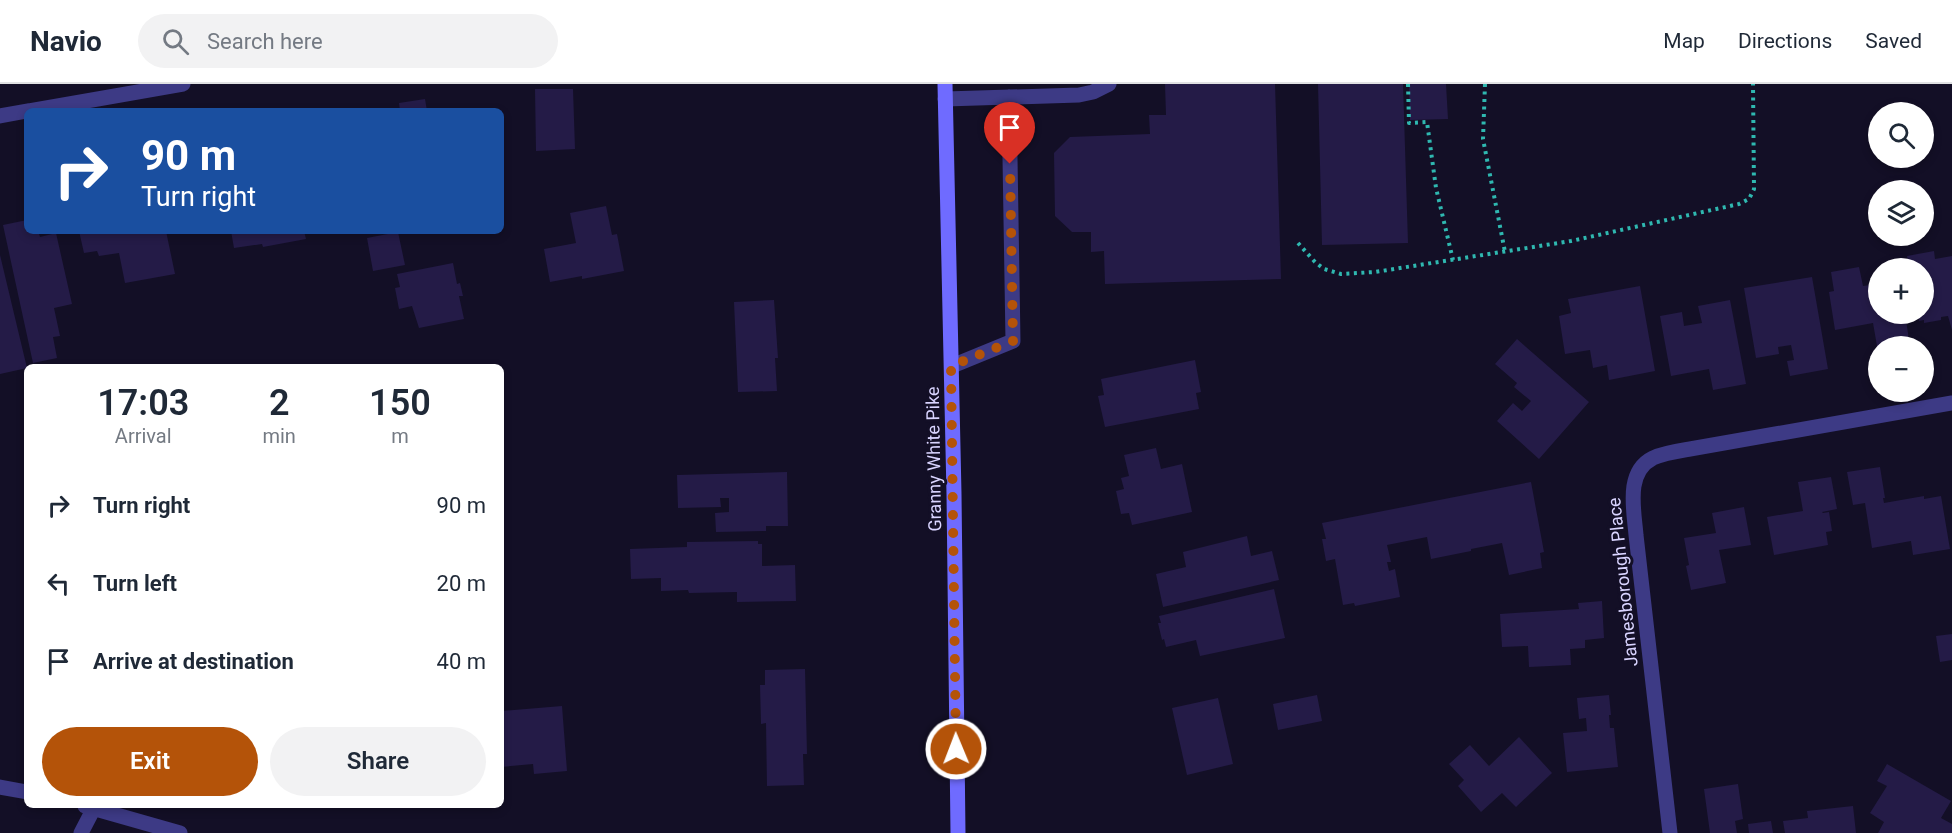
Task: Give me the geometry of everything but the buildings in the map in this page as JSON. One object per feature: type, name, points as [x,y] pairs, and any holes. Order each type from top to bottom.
[{"type":"main road","name":"Granny White Pike","points":[[945,92],[958,833]]},
{"type":"street","points":[[45,108],[183,84]]},
{"type":"street","points":[[945,92],[1009,97],[1079,95],[1093,92],[1109,84]]},
{"type":"street","points":[[951,366],[1013,341],[1009,97]]},
{"type":"street","points":[[0,116],[24,112]]},
{"type":"street","name":"Jamesborough Place","points":[[1670,833],[1636,536],[1634,487],[1639,469],[1652,459],[1690,449],[1952,403]]},
{"type":"street","points":[[0,787],[24,791]]},
{"type":"street","points":[[81,833],[90,808]]},
{"type":"street","points":[[93,808],[180,833]]},
{"type":"path","points":[[1408,84],[1409,123],[1427,122],[1436,188],[1453,260]]},
{"type":"path","points":[[1485,84],[1483,139],[1505,252]]},
{"type":"path","points":[[1298,243],[1324,269],[1341,274],[1375,272],[1571,241],[1732,205],[1749,199],[1756,178],[1753,84]]},
{"type":"route","points":[[956,749],[951,366],[1013,341],[1010,164]]}]
